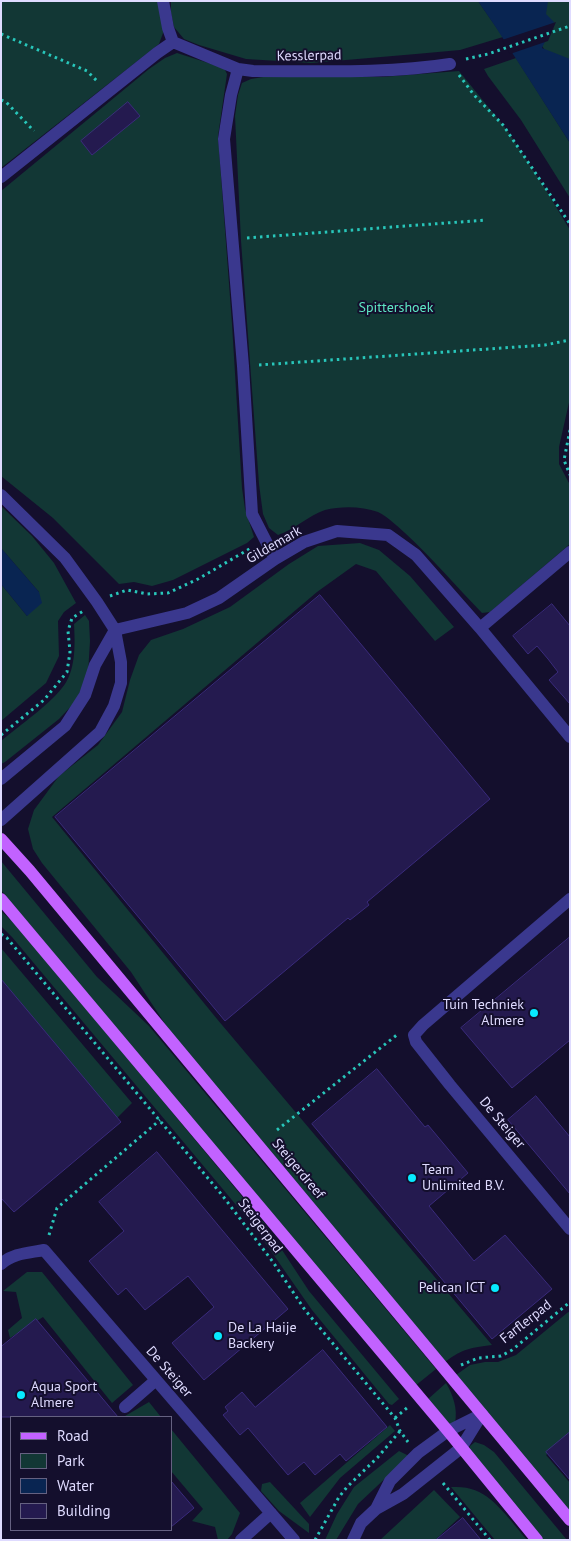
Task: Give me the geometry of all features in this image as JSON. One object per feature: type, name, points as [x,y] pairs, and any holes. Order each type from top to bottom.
[{"type":"main road","name":"Steigerdreef","points":[[1,840],[30,872],[570,1520]]},
{"type":"main road","points":[[1,900],[448,1431],[537,1540]]},
{"type":"street","points":[[1,177],[108,91],[173,42],[168,28],[163,1]]},
{"type":"street","name":"Kesslerpad","points":[[173,42],[238,69],[253,71],[388,70],[450,64]]},
{"type":"street","points":[[238,69],[231,95],[224,139],[243,366],[252,514],[275,559]]},
{"type":"street","points":[[1,494],[65,558],[97,602],[115,630],[122,662],[121,683],[114,706],[100,732],[1,820]]},
{"type":"street","name":"Gildemark","points":[[115,630],[187,612],[219,598],[275,559],[304,542],[336,531],[388,535],[416,555],[480,628],[570,737]]},
{"type":"street","points":[[480,628],[570,552]]},
{"type":"street","points":[[1,779],[65,726],[85,695],[95,664],[115,630]]},
{"type":"street","points":[[414,1035],[423,1025],[570,900]]},
{"type":"street","name":"De Steiger","points":[[414,1035],[416,1042],[444,1078],[570,1229]]},
{"type":"street","points":[[1,1264],[17,1255],[44,1250]]},
{"type":"street","name":"De Steiger","points":[[44,1250],[294,1540]]},
{"type":"street","points":[[125,1407],[156,1380]]},
{"type":"street","points":[[376,1509],[390,1481],[418,1453],[448,1431],[482,1414]]},
{"type":"street","points":[[353,1540],[361,1523],[376,1509],[403,1494],[461,1448],[482,1414]]},
{"type":"street","points":[[240,1540],[271,1513]]},
{"type":"path","points":[[569,26],[488,54],[450,64],[474,95],[503,125],[570,224]]},
{"type":"path","points":[[1,34],[87,72],[108,91]]},
{"type":"path","points":[[1,100],[6,102],[46,142]]},
{"type":"path","points":[[232,239],[486,220]]},
{"type":"path","points":[[243,366],[545,345],[570,340]]},
{"type":"path","points":[[570,430],[564,460],[570,475]]},
{"type":"path","name":"Steigerpad","points":[[1,934],[7,938],[222,1195],[274,1262],[305,1310],[395,1418],[400,1431],[418,1453]]},
{"type":"path","points":[[277,1130],[389,1040],[407,1028],[414,1035]]},
{"type":"path","points":[[44,1250],[57,1208],[160,1120]]},
{"type":"path","name":"Farflerpad","points":[[448,1372],[452,1368],[478,1358],[501,1356],[512,1350],[570,1302]]},
{"type":"path","points":[[395,1418],[419,1398]]},
{"type":"path","points":[[315,1540],[339,1497],[400,1431]]},
{"type":"path","points":[[433,1471],[490,1540]]},
{"type":"green space","points":[[1,1],[159,1],[166,25],[159,44],[1,168]]},
{"type":"green space","points":[[171,1],[478,1],[503,37],[460,50],[311,63],[246,59],[184,39],[174,27]]},
{"type":"green space","points":[[513,1],[570,1],[570,89]]},
{"type":"green space","points":[[177,53],[224,68],[227,74],[218,136],[242,488],[245,509],[254,537],[247,543],[173,580],[152,586],[134,582],[119,584],[53,518],[1,476],[1,191],[149,69],[165,58]]},
{"type":"green space","points":[[516,58],[570,143],[570,198],[521,120],[484,69]]},
{"type":"green space","name":"Spittershoek","points":[[459,71],[507,130],[570,230],[570,398],[559,447],[559,464],[570,485],[570,544],[490,612],[482,613],[415,543],[392,521],[378,512],[345,507],[331,509],[325,510],[278,535],[269,528],[263,514],[259,484],[241,241],[235,116],[242,83],[251,79],[269,76],[312,75],[382,77]]},
{"type":"green space","points":[[1,506],[32,536],[54,563],[76,603],[64,612],[58,621],[59,656],[46,683],[1,721],[1,584],[27,616],[39,592],[1,548]]},
{"type":"green space","points":[[360,543],[379,550],[410,576],[454,627],[435,641],[376,571],[356,564],[317,592],[52,817],[217,1019],[492,1345],[467,1349],[445,1362],[173,1036],[131,972],[42,863],[33,849],[28,829],[34,810],[59,776],[98,745],[122,712],[139,655],[151,640],[183,629],[230,607],[289,564],[318,546]]},
{"type":"green space","points":[[85,615],[89,621],[88,674],[76,701],[59,719],[1,764],[1,741],[44,706],[59,691],[69,677],[73,663],[74,624]]},
{"type":"green space","points":[[1,861],[97,977],[149,1026],[436,1369],[415,1386],[1,890]]},
{"type":"green space","points":[[1,911],[19,928],[265,1224],[309,1291],[399,1399],[392,1405],[389,1404],[312,1310],[252,1224],[1,926]]},
{"type":"green space","points":[[1,948],[132,1103],[114,1121],[1,985]]},
{"type":"green space","points":[[27,1272],[42,1272],[133,1385],[112,1403],[43,1317],[10,1338],[8,1330],[22,1318],[16,1292],[3,1291]]},
{"type":"green space","points":[[570,1311],[570,1435],[546,1455],[570,1483],[570,1512],[456,1375],[470,1365],[498,1362],[516,1355]]},
{"type":"green space","points":[[446,1383],[453,1397],[455,1407],[455,1423],[451,1425],[427,1400]]},
{"type":"green space","points":[[149,1402],[160,1416],[125,1416]]},
{"type":"green space","points":[[390,1425],[395,1431],[340,1478],[310,1517],[300,1503]]},
{"type":"green space","points":[[172,1430],[240,1513],[232,1534],[227,1540],[218,1540],[215,1527],[192,1521],[203,1509],[172,1472]]},
{"type":"green space","points":[[475,1442],[484,1445],[494,1452],[567,1540],[542,1540],[469,1450],[470,1446]]},
{"type":"green space","points":[[399,1451],[409,1456],[358,1504],[336,1540],[325,1540],[337,1514],[354,1487]]},
{"type":"green space","points":[[270,1482],[309,1524],[309,1533],[279,1511],[261,1491],[262,1484]]},
{"type":"green space","points":[[451,1487],[469,1488],[487,1497],[502,1510],[527,1540],[495,1540]]},
{"type":"green space","points":[[434,1490],[460,1517],[435,1540],[380,1540]]},
{"type":"water","points":[[478,1],[548,1],[546,14],[554,22],[542,48],[570,59],[570,143],[495,26]]},
{"type":"water","points":[[1,548],[39,592],[42,603],[27,616],[1,584]]},
{"type":"pier","points":[[556,22],[548,41],[510,54],[502,40]]},
{"type":"building","points":[[128,102],[140,116],[92,155],[81,141]]},
{"type":"building","points":[[320,595],[490,799],[367,902],[369,905],[350,920],[348,918],[225,1021],[55,817]]},
{"type":"building","points":[[552,604],[570,626],[570,704],[549,680],[558,672],[548,659],[537,646],[528,654],[513,636]]},
{"type":"building","points":[[570,937],[570,1040],[512,1088],[461,1028]]},
{"type":"building","points":[[1,979],[121,1122],[14,1212],[1,1198]]},
{"type":"building","points":[[377,1069],[425,1127],[428,1125],[468,1173],[429,1206],[474,1261],[505,1235],[552,1289],[492,1339],[312,1124]]},
{"type":"building","points":[[536,1096],[570,1137],[570,1194],[508,1120]]},
{"type":"building","points":[[157,1152],[288,1309],[204,1380],[172,1343],[214,1307],[188,1276],[145,1310],[126,1288],[118,1295],[89,1261],[124,1231],[99,1202]]},
{"type":"building","points":[[36,1319],[117,1416],[1,1417],[1,1347]]},
{"type":"building","points":[[323,1350],[387,1427],[346,1461],[340,1454],[315,1475],[304,1462],[288,1475],[248,1428],[240,1435],[223,1415],[228,1411],[225,1407],[242,1392],[255,1407]]},
{"type":"building","points":[[570,1432],[570,1480],[546,1452]]},
{"type":"building","points":[[172,1482],[194,1508],[172,1526]]},
{"type":"building","points":[[463,1518],[481,1540],[436,1540]]},
{"type":"place","name":"Tuin Techniek Almere","points":[[534,1013]]},
{"type":"place","name":"Team Unlimited B.V.","points":[[412,1178]]},
{"type":"place","name":"Pelican ICT","points":[[495,1288]]},
{"type":"place","name":"De La Haije Backery","points":[[218,1336]]},
{"type":"place","name":"Aqua Sport Almere","points":[[21,1395]]}]
